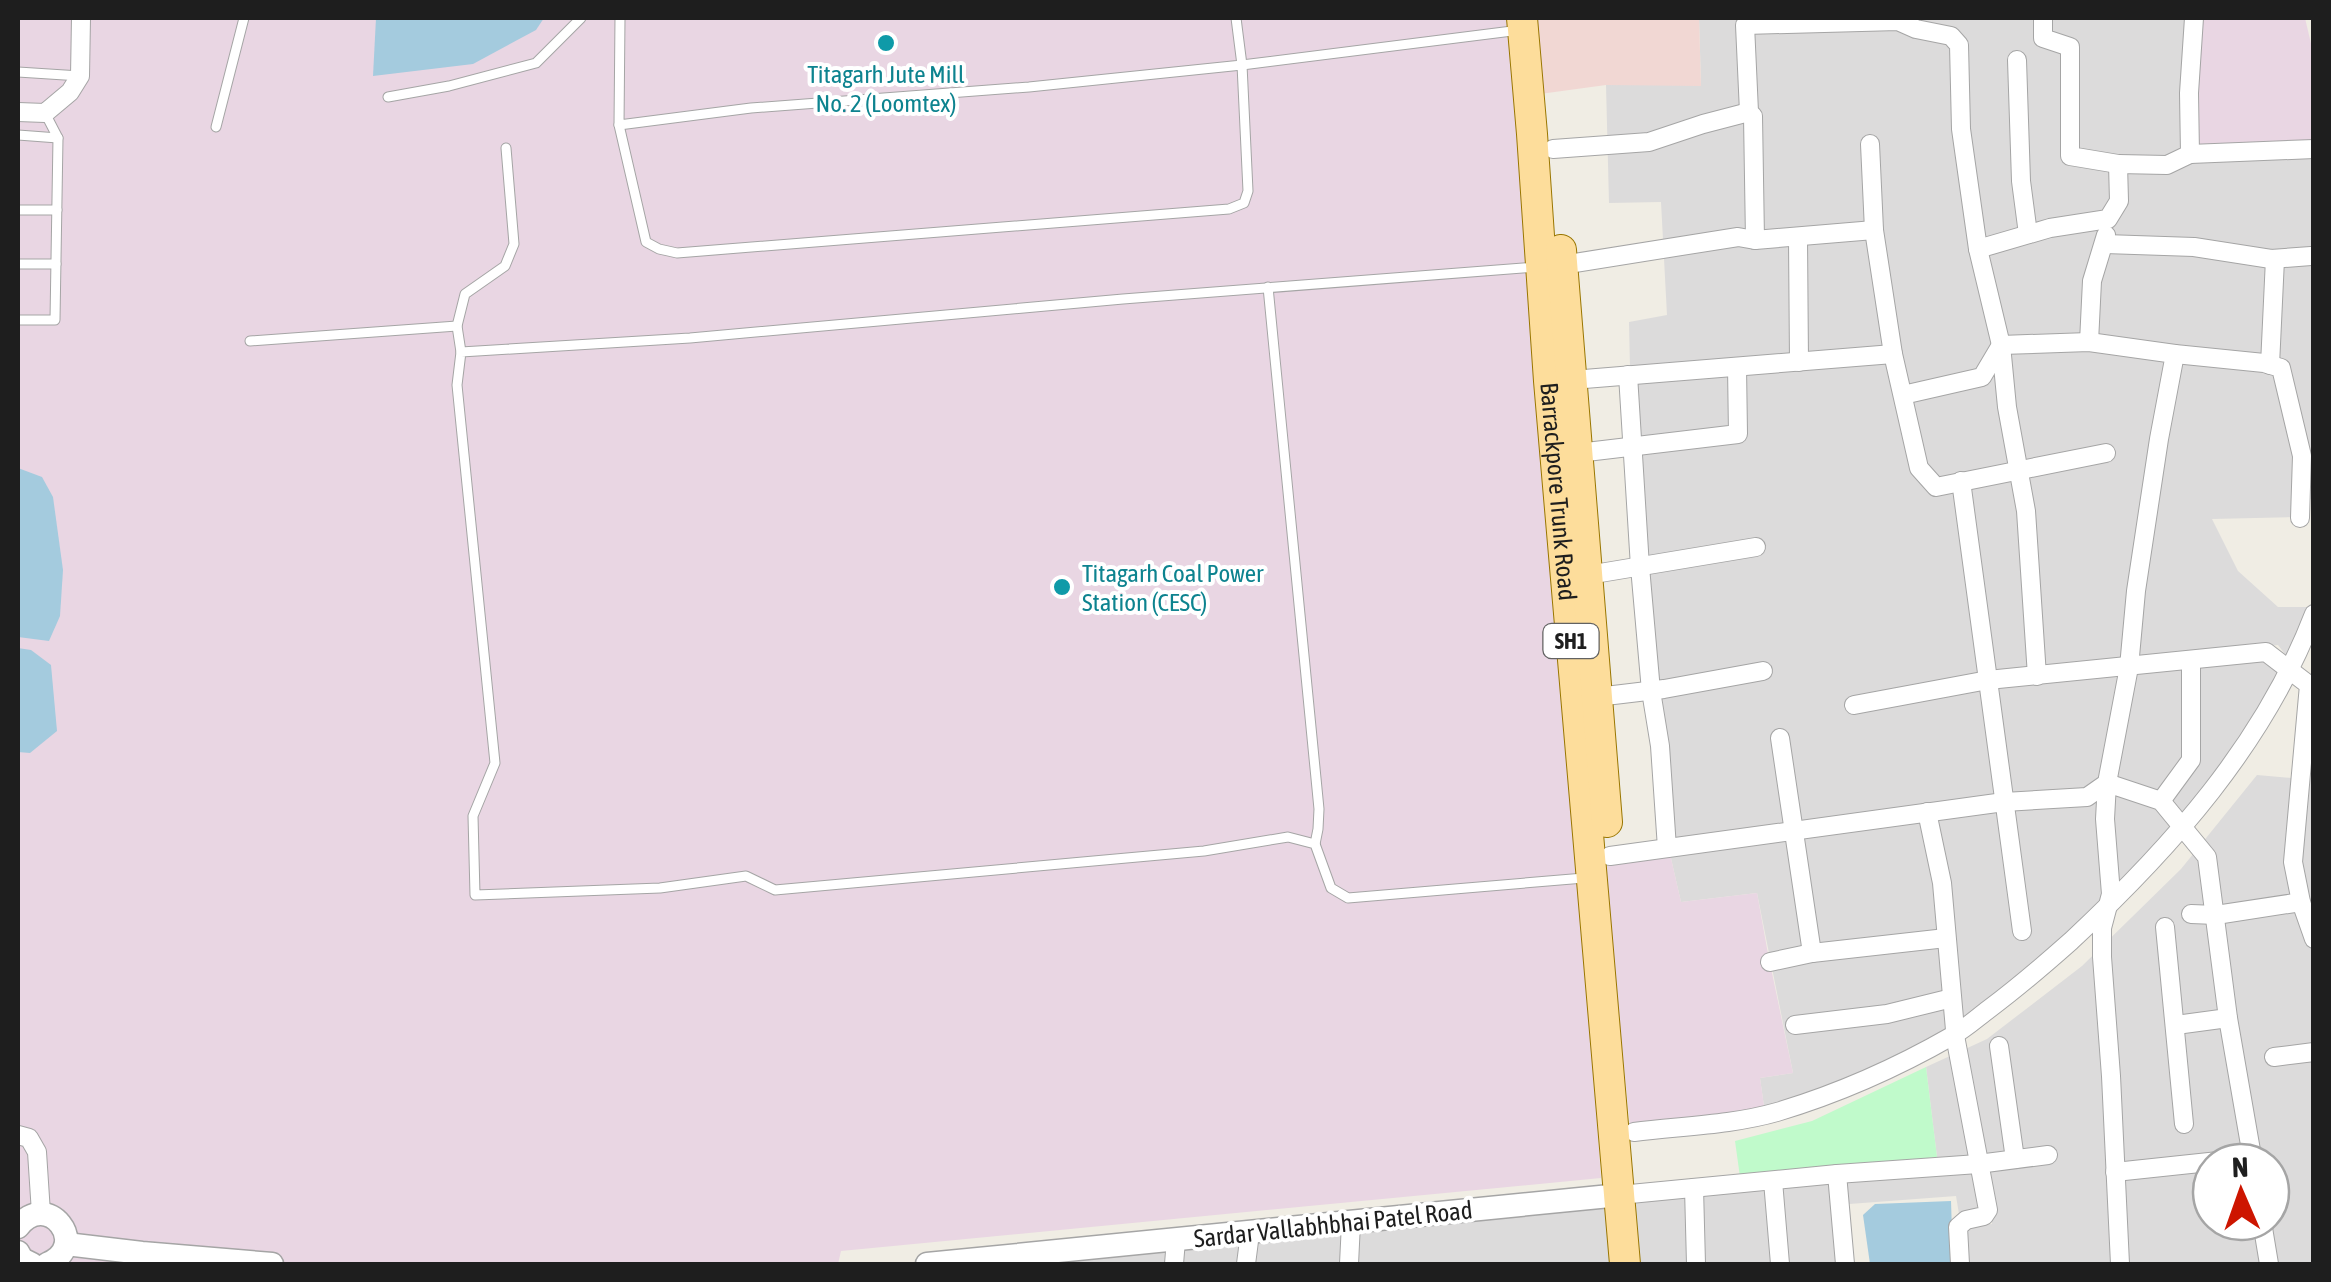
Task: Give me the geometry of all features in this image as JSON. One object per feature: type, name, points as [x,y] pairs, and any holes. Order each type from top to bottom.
[{"type":"main road","name":"Barrackpore Trunk Road","points":[[1529,22],[1553,149],[1549,380],[1634,1132],[1625,1264]]},
{"type":"main road","name":"Barrackpore Trunk Road","points":[[1529,22],[1552,266],[1572,380],[1597,697],[1601,866],[1629,1194],[1644,1264]]},
{"type":"street","points":[[18,112],[44,113],[70,92],[80,76],[81,18]]},
{"type":"street","points":[[2043,18],[2043,38],[2070,48],[2070,156],[2118,164],[2166,165],[2190,154],[2314,149]]},
{"type":"street","points":[[2190,154],[2194,18]]},
{"type":"street","points":[[1755,240],[1745,24],[1805,20],[1898,22],[1915,23],[1951,36],[1959,45],[1961,129],[1978,248],[2001,344],[2026,510],[2038,676]]},
{"type":"street","points":[[2016,60],[2021,181],[2028,234]]},
{"type":"street","points":[[1553,149],[1649,142],[1749,112]]},
{"type":"street","points":[[1870,144],[1874,230],[1893,354],[1919,468],[1936,486],[2106,453]]},
{"type":"street","points":[[2090,342],[2092,281],[2105,244],[2108,219],[2119,201],[2118,164]]},
{"type":"street","points":[[1978,248],[2050,228],[2108,219]]},
{"type":"street","points":[[1552,266],[1738,237],[1798,238],[1874,230]]},
{"type":"street","points":[[1798,238],[1799,362]]},
{"type":"street","points":[[2105,244],[2194,247],[2275,259],[2311,256]]},
{"type":"street","points":[[2270,365],[2275,259]]},
{"type":"street","points":[[2001,344],[2090,342],[2280,368],[2302,456],[2300,518]]},
{"type":"street","points":[[1902,395],[1982,377],[2001,344]]},
{"type":"street","points":[[1572,380],[1893,354]]},
{"type":"street","points":[[2120,1264],[2102,957],[2102,928],[2111,894],[2105,819],[2107,783],[2129,667],[2158,439],[2175,354]]},
{"type":"street","points":[[1578,452],[1738,434],[1737,367]]},
{"type":"street","points":[[1628,376],[1640,566],[1667,848]]},
{"type":"street","points":[[1961,482],[2022,931]]},
{"type":"street","points":[[1588,575],[1756,548]]},
{"type":"street","points":[[1634,1132],[1746,1119],[1818,1098],[1955,1035],[2032,977],[2107,908],[2183,828],[2258,727],[2314,614]]},
{"type":"street","points":[[1854,705],[1988,680],[2266,652],[2311,685],[2307,798],[2293,862],[2314,938]]},
{"type":"street","points":[[2161,801],[2191,760],[2191,660]]},
{"type":"street","points":[[1597,697],[1763,672]]},
{"type":"street","points":[[1780,738],[1812,953]]},
{"type":"street","points":[[1601,866],[1667,848],[2004,802],[2087,798],[2107,783]]},
{"type":"street","points":[[2107,783],[2161,801],[2207,857],[2228,1018],[2250,1142]]},
{"type":"street","points":[[1928,812],[1942,884],[1955,1035],[1988,1210],[1984,1216],[1958,1226],[1960,1264]]},
{"type":"street","points":[[2293,862],[2314,864]]},
{"type":"street","points":[[2190,914],[2216,915],[2301,902]]},
{"type":"street","points":[[2165,927],[2184,1124]]},
{"type":"street","points":[[1770,962],[1812,953],[1946,938]]},
{"type":"street","points":[[1795,1025],[1887,1014],[1952,998]]},
{"type":"street","points":[[2176,1025],[2228,1018]]},
{"type":"street","points":[[1999,1046],[2015,1159]]},
{"type":"street","points":[[2274,1057],[2314,1052]]},
{"type":"street","points":[[18,1135],[28,1138],[37,1152],[41,1214]]},
{"type":"street","points":[[1629,1194],[2048,1155]]},
{"type":"street","points":[[2115,1172],[2191,1165]]},
{"type":"street","points":[[1838,1174],[1846,1264]]},
{"type":"street","points":[[1773,1182],[1780,1264]]},
{"type":"street","points":[[1694,1188],[1696,1264]]},
{"type":"street","name":"Sardar Vallabhbhai Patel Road","points":[[926,1264],[1629,1194]]},
{"type":"street","points":[[18,1227],[30,1216],[41,1214],[61,1224],[66,1244],[60,1257],[47,1264]]},
{"type":"street","points":[[1349,1264],[1351,1223]]},
{"type":"street","points":[[1246,1264],[1250,1233]]},
{"type":"street","points":[[1174,1264],[1176,1240]]},
{"type":"street","points":[[66,1244],[272,1264]]},
{"type":"street","points":[[18,1252],[30,1264]]},
{"type":"lane","points":[[216,126],[244,18]]},
{"type":"lane","points":[[388,97],[536,63],[581,18]]},
{"type":"lane","points":[[620,18],[619,126],[646,242],[677,253],[1229,209],[1244,203],[1248,191],[1236,18]]},
{"type":"lane","points":[[619,126],[751,108],[1028,87],[1242,64],[1529,22]]},
{"type":"lane","points":[[18,72],[80,76]]},
{"type":"lane","points":[[18,320],[55,320],[58,138],[44,113]]},
{"type":"lane","points":[[18,135],[58,138]]},
{"type":"lane","points":[[506,148],[514,244],[505,266],[465,294],[457,326],[461,352],[458,385],[495,763],[473,816],[475,894],[660,888],[746,876],[774,890],[1204,851],[1288,838],[1314,844]]},
{"type":"lane","points":[[18,210],[57,210]]},
{"type":"lane","points":[[18,264],[56,264]]},
{"type":"lane","points":[[461,352],[690,338],[1552,266]]},
{"type":"lane","points":[[1268,287],[1319,808],[1314,844],[1332,888],[1348,898],[1601,866]]},
{"type":"lane","points":[[250,341],[457,326]]},
{"type":"shaded area","points":[[18,18],[1517,18],[1601,1178],[841,1251],[838,1264],[18,1264]]},
{"type":"shaded area","points":[[1535,18],[1699,18],[1701,86],[1606,85],[1540,94]]},
{"type":"shaded area","points":[[1699,18],[1738,18],[1744,115],[1752,31],[1921,30],[1921,18],[2188,18],[2184,162],[2313,153],[2313,500],[2309,499],[2283,363],[1996,344],[2014,465],[1940,479],[1927,474],[1898,348],[1630,368],[1629,322],[1667,315],[1661,202],[1609,203],[1606,85],[1701,85]]},
{"type":"shaded area","points":[[2198,18],[2305,18],[2313,52],[2313,142],[2197,149]]},
{"type":"shaded area","points":[[2002,346],[2088,347],[2273,369],[2296,452],[2296,517],[2212,519],[2238,571],[2278,607],[2311,607],[2288,658],[2278,645],[1990,677],[1964,488],[2022,471]]},
{"type":"shaded area","points":[[1893,356],[1914,470],[1958,487],[1999,797],[1666,843],[1631,381]]},
{"type":"shaded area","points":[[2267,655],[2283,672],[2186,822],[2169,800],[2080,790],[2004,799],[1990,682]]},
{"type":"shaded area","points":[[2313,668],[2313,1264],[1961,1264],[1966,1227],[1992,1224],[1982,1163],[1970,1156],[1937,1157],[1926,1067],[1987,1039],[2082,966],[2181,869],[2257,775],[2303,779]]},
{"type":"shaded area","points":[[2114,790],[2155,803],[2183,838],[2161,865],[2092,924],[1912,1062],[1766,1120],[1760,1078],[1793,1073],[1757,893],[1681,902],[1670,854]]},
{"type":"shaded area","points":[[1670,854],[1681,902],[1757,893],[1793,1073],[1760,1078],[1766,1120],[1631,1136],[1603,862]]},
{"type":"shaded area","points":[[1974,1168],[1978,1213],[1959,1214],[1956,1196],[1836,1205],[1841,1264],[1640,1264],[1634,1200]]},
{"type":"shaded area","points":[[1619,1202],[1624,1264],[1001,1264]]},
{"type":"green space","points":[[1926,1067],[1937,1157],[1740,1177],[1735,1141],[1812,1121]]},
{"type":"water","points":[[376,18],[544,18],[536,30],[473,64],[373,76]]},
{"type":"water","points":[[18,468],[42,477],[53,497],[63,570],[60,616],[49,641],[18,637]]},
{"type":"water","points":[[18,648],[31,650],[51,665],[57,731],[30,753],[18,752]]},
{"type":"water","points":[[1951,1201],[1953,1264],[1870,1264],[1863,1215],[1875,1204]]},
{"type":"place","name":"Titagarh Jute Mill No. 2 (Loomtex)","points":[[886,43]]},
{"type":"place","name":"Titagarh Coal Power Station (CESC)","points":[[1062,587]]}]
